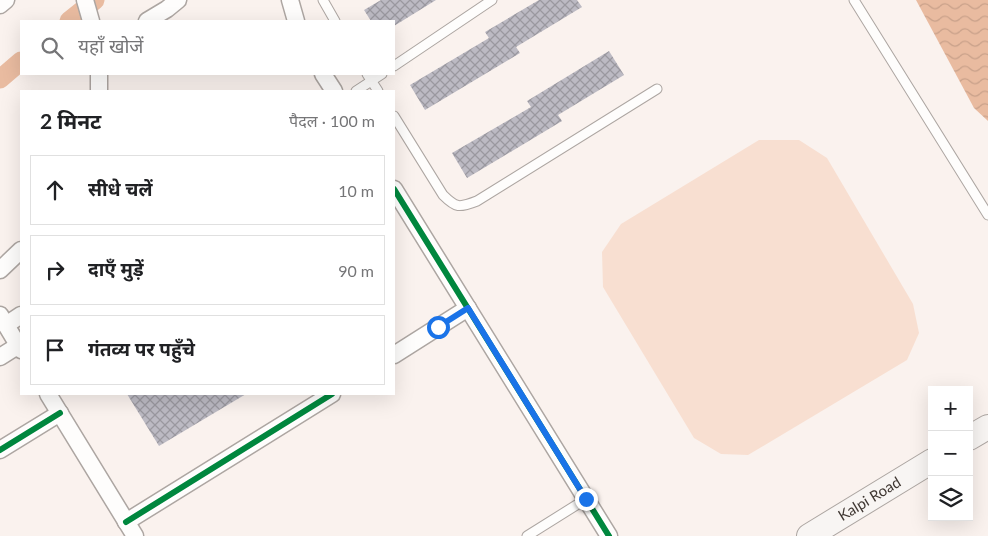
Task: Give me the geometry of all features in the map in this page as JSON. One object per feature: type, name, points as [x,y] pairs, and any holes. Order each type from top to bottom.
[{"type":"main road","points":[[973,435],[988,426]]},
{"type":"main road","name":"Kalpi Road","points":[[809,536],[928,463]]},
{"type":"street","points":[[0,5],[6,0]]},
{"type":"street","points":[[85,0],[90,20]]},
{"type":"street","points":[[149,20],[167,10],[178,0]]},
{"type":"street","points":[[290,0],[296,20]]},
{"type":"street","points":[[99,75],[99,90]]},
{"type":"street","points":[[325,75],[333,90]]},
{"type":"street","points":[[395,191],[609,536]]},
{"type":"street","points":[[0,270],[20,251]]},
{"type":"street","points":[[395,354],[468,308]]},
{"type":"street","points":[[0,357],[20,347],[3,320],[20,315]]},
{"type":"street","points":[[49,395],[130,529],[331,395]]},
{"type":"street","points":[[0,450],[60,413]]},
{"type":"lane","points":[[322,0],[334,20]]},
{"type":"lane","points":[[395,65],[492,0]]},
{"type":"lane","points":[[854,0],[988,215]]},
{"type":"lane","points":[[357,90],[369,77],[377,90]]},
{"type":"lane","points":[[395,118],[443,194],[453,204],[462,206],[476,201],[657,89]]},
{"type":"lane","points":[[527,536],[586,499]]},
{"type":"shaded area","points":[[759,140],[799,140],[827,158],[913,304],[919,333],[907,360],[748,455],[721,454],[694,438],[603,287],[602,252],[621,224]]},
{"type":"water","points":[[916,0],[988,0],[988,121],[974,108]]},
{"type":"building","points":[[381,0],[436,0],[395,25],[395,20],[370,20],[364,10]]},
{"type":"building","points":[[539,0],[577,0],[582,7],[516,47],[520,53],[425,110],[410,85],[489,38],[485,32]]},
{"type":"building","points":[[609,51],[624,75],[558,115],[562,121],[467,178],[452,153],[531,107],[527,101]]},
{"type":"building","points":[[128,395],[244,395],[159,446]]},
{"type":"waterway","points":[[70,20],[95,0]]},
{"type":"waterway","points":[[0,79],[20,62]]},
{"type":"cycle path","points":[[395,191],[609,536]]},
{"type":"cycle path","points":[[126,522],[330,395]]},
{"type":"cycle path","points":[[0,450],[60,413]]},
{"type":"route","points":[[438,327],[468,308],[586,499]]}]
